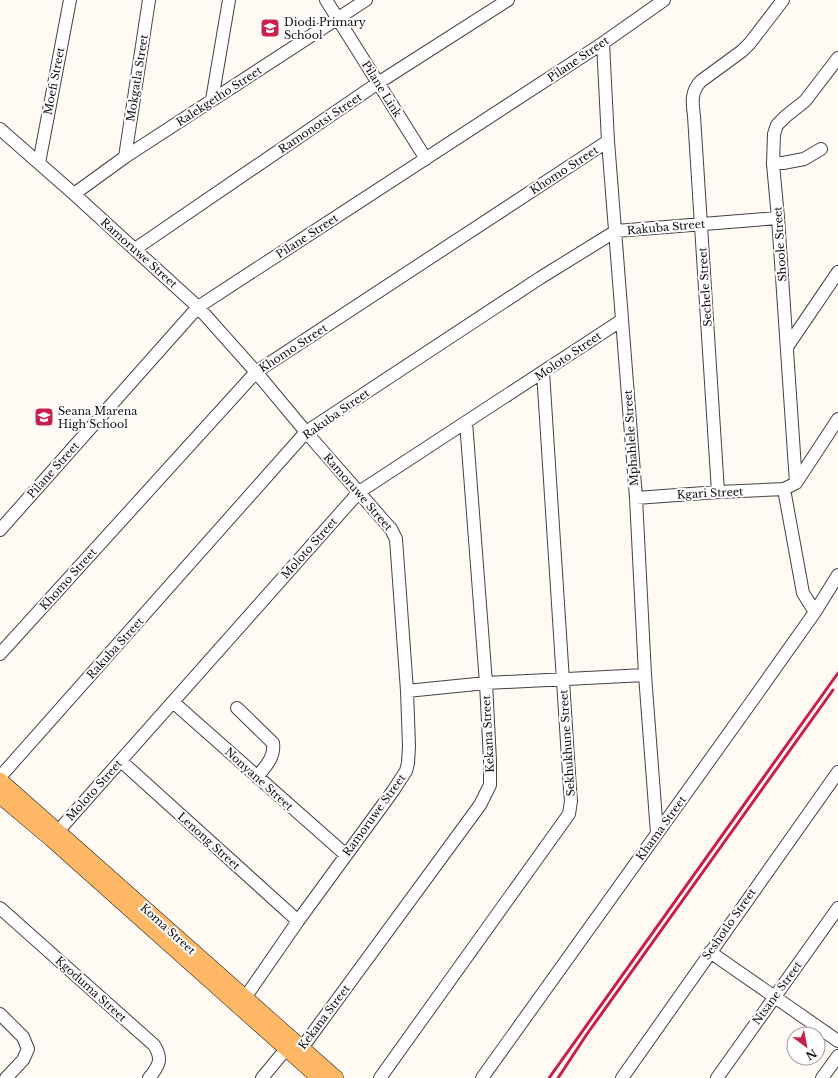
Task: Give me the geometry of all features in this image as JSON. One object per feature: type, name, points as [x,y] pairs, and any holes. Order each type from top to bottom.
[{"type":"main road","name":"Koma Street","points":[[0,778],[54,835],[294,1049],[319,1078]]},
{"type":"main road","name":"Koma Street","points":[[0,796],[54,835]]},
{"type":"main road","name":"Koma Street","points":[[294,1049],[336,1078]]},
{"type":"street","name":"Moefi Street","points":[[39,163],[70,0]]},
{"type":"street","name":"Mokgatla Street","points":[[125,157],[149,0]]},
{"type":"street","points":[[212,100],[229,0]]},
{"type":"street","name":"Pilane Link","points":[[326,0],[426,159]]},
{"type":"street","name":"Ralekgetho Street","points":[[74,194],[125,157],[366,0]]},
{"type":"street","name":"Ramonotsi Street","points":[[135,249],[378,83],[508,0]]},
{"type":"street","name":"Pilane Street","points":[[0,530],[198,307],[426,159],[602,43],[664,0]]},
{"type":"street","name":"Sechele Street","points":[[718,492],[692,102],[693,94],[696,86],[701,81],[750,44],[783,0]]},
{"type":"street","name":"Mphahlele Street","points":[[602,43],[608,141],[636,498],[645,675],[657,833]]},
{"type":"street","name":"Shoole Street","points":[[796,483],[773,162],[774,134],[777,125],[806,101],[838,58]]},
{"type":"street","name":"Ramoruwe Street","points":[[0,129],[198,307],[359,492],[391,530],[396,540],[407,691],[409,746],[406,771],[394,791],[298,921],[242,1002]]},
{"type":"street","name":"Khomo Street","points":[[0,654],[256,372],[608,141]]},
{"type":"street","points":[[773,162],[783,163],[804,159],[821,149]]},
{"type":"street","name":"Rakuba Street","points":[[0,778],[306,432],[540,278],[616,231],[778,218]]},
{"type":"street","points":[[787,347],[838,272]]},
{"type":"street","name":"Moloto Street","points":[[54,835],[359,492],[622,320]]},
{"type":"street","name":"Sekhukhune Street","points":[[380,1078],[569,814],[571,795],[543,372]]},
{"type":"street","name":"Kgari Street","points":[[636,498],[784,489],[796,483],[812,461],[838,419]]},
{"type":"street","name":"Kekana Street","points":[[262,1078],[294,1049],[480,805],[490,785],[486,684],[466,422]]},
{"type":"street","points":[[794,454],[812,461]]},
{"type":"street","points":[[784,489],[804,593],[815,612]]},
{"type":"street","name":"Khama Street","points":[[482,1078],[815,612],[838,575]]},
{"type":"street","points":[[407,691],[486,684],[645,675]]},
{"type":"street","name":"Nonyane Street","points":[[172,702],[346,855]]},
{"type":"street","points":[[237,708],[272,743],[274,750],[272,756],[257,777]]},
{"type":"street","name":"Lenong Street","points":[[121,761],[298,921]]},
{"type":"street","name":"Seshotlo Street","points":[[622,1078],[838,772]]},
{"type":"street","name":"Kgoduma Street","points":[[0,908],[154,1045],[160,1056],[160,1061],[149,1078]]},
{"type":"street","name":"Ntsane Street","points":[[717,1078],[838,908]]},
{"type":"street","points":[[710,952],[838,1041]]},
{"type":"street","points":[[0,1014],[23,1036],[28,1049],[23,1060],[6,1078]]},
{"type":"street","points":[[822,1078],[838,1056]]},
{"type":"railway","points":[[549,1078],[838,673]]},
{"type":"railway","points":[[558,1078],[587,1034],[833,690]]},
{"type":"place","name":"Diodi Primary School","points":[[270,28]]},
{"type":"place","name":"Seana Marena High School","points":[[44,417]]}]
